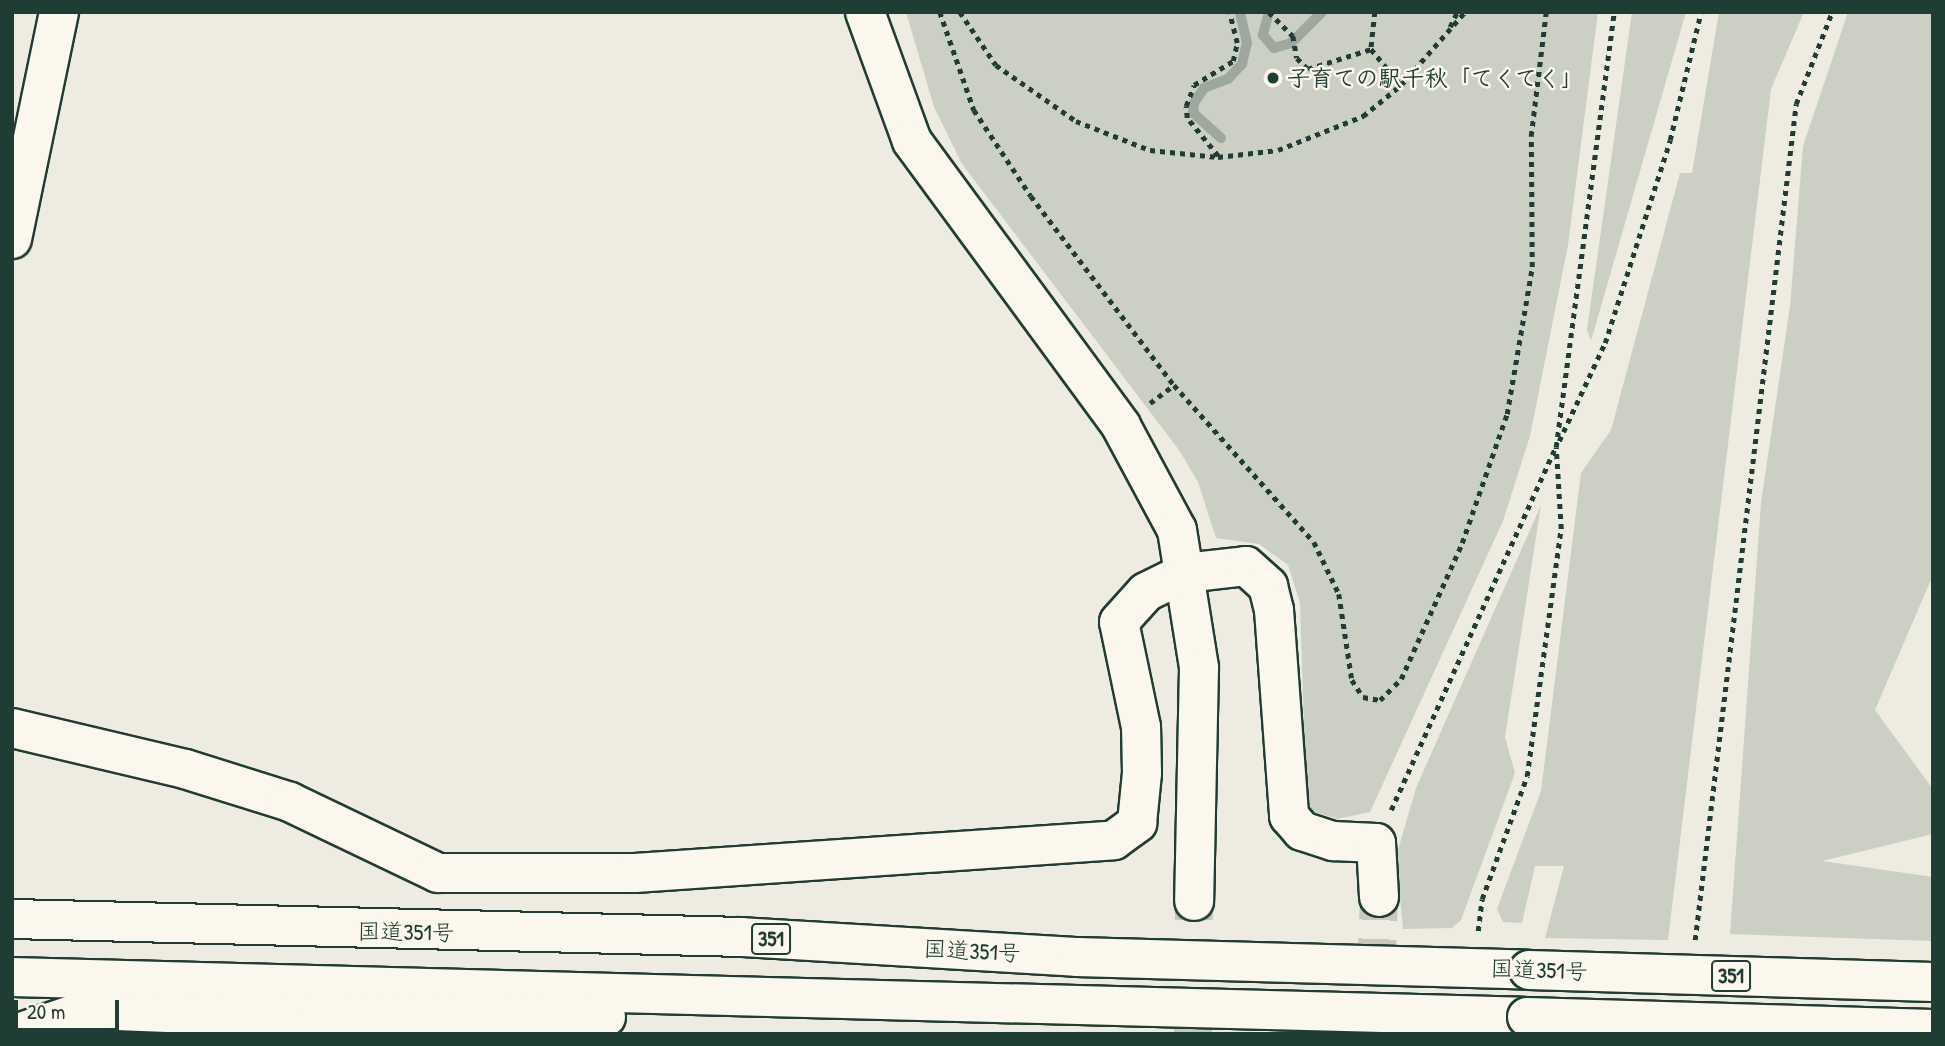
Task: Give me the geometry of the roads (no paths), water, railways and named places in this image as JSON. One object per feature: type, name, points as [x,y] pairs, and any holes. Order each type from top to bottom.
[{"type":"main road","points":[[12,239],[59,12]]},
{"type":"main road","points":[[865,12],[912,141],[1121,426],[1177,530],[1185,573],[1200,720],[1194,901]]},
{"type":"main road","points":[[12,728],[185,769],[290,802],[438,873],[635,873],[1114,839],[1137,823],[1142,773],[1141,727],[1119,622],[1146,592],[1185,573],[1246,566],[1268,586],[1289,816],[1303,831],[1333,841],[1376,843],[1379,897]]},
{"type":"main road","name":"国道351号","points":[[12,919],[741,937],[1077,957],[1933,982]]},
{"type":"main road","name":"国道351号","points":[[12,977],[810,1001],[1933,1029]]},
{"type":"main road","points":[[15,1034],[92,1011],[568,1020],[810,1001]]},
{"type":"waterway","points":[[1221,138],[1193,113],[1194,103],[1204,88],[1228,79],[1242,64],[1247,43],[1240,12]]},
{"type":"waterway","points":[[1269,12],[1263,35],[1274,48],[1291,43],[1322,12]]},
{"type":"tunnel","points":[[1374,1034],[1379,897]]},
{"type":"tunnel","points":[[1193,1034],[1194,901]]},
{"type":"place","name":"子育ての駅千秋「てくてく」","points":[[1273,78]]}]
